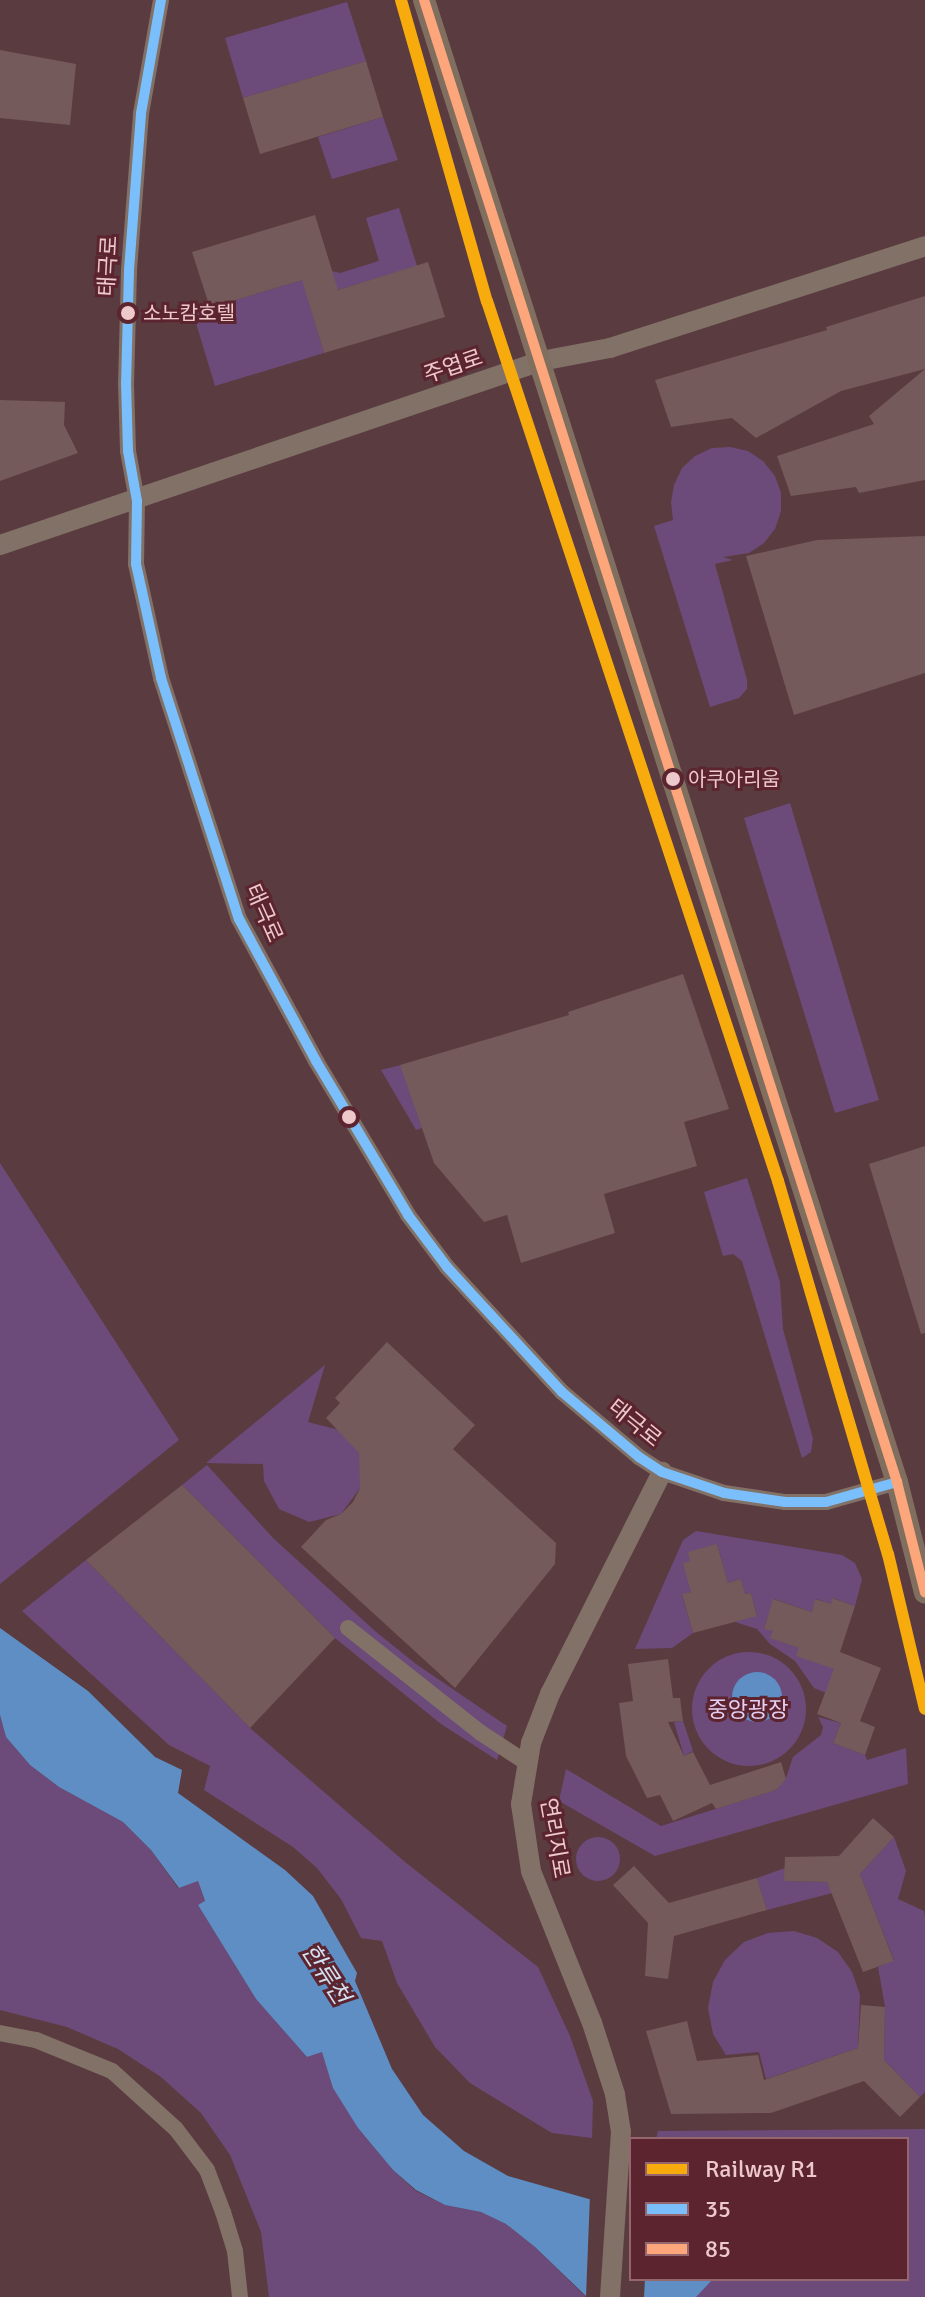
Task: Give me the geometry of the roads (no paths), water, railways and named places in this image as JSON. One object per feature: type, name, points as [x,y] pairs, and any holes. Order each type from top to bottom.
[{"type":"main road","points":[[424,0],[897,1482],[925,1593]]},
{"type":"street","name":"태극로","points":[[161,0],[141,114],[129,271],[128,451],[137,501],[136,564],[170,706],[239,919],[299,1032],[408,1215],[447,1267],[562,1392],[639,1457],[662,1472],[724,1493],[785,1502],[826,1502],[897,1482]]},
{"type":"street","name":"주엽로","points":[[0,545],[137,501],[541,361],[610,348],[925,246]]},
{"type":"street","name":"연리지로","points":[[610,2297],[621,2132],[615,2094],[592,2023],[531,1871],[521,1804],[527,1763],[550,1694],[662,1472]]},
{"type":"street","points":[[348,1628],[481,1733],[527,1763]]},
{"type":"street","points":[[0,2033],[36,2040],[112,2071],[176,2129],[207,2170],[235,2251],[240,2297]]},
{"type":"water","name":"한류천","points":[[0,1628],[88,1691],[155,1757],[182,1770],[178,1793],[285,1870],[313,1896],[357,1973],[355,1981],[392,2069],[423,2115],[464,2151],[508,2176],[629,2210],[629,2281],[711,2281],[696,2297],[587,2297],[506,2224],[481,2212],[445,2205],[416,2190],[393,2170],[358,2128],[333,2088],[322,2052],[307,2057],[256,1999],[198,1905],[205,1901],[198,1881],[179,1888],[151,1850],[123,1822],[59,1787],[30,1765],[6,1737],[0,1715]]},
{"type":"water","points":[[757,1672],[775,1679],[782,1697],[775,1715],[757,1722],[739,1715],[732,1697],[739,1679]]},
{"type":"rail line","name":"R1","points":[[401,0],[487,301],[778,1181],[888,1554],[925,1709]]},
{"type":"place","name":"소노캄호텔","points":[[128,313]]},
{"type":"place","name":"아쿠아리움","points":[[673,779]]},
{"type":"park label","name":"중앙광장","points":[[748,1710]]}]
